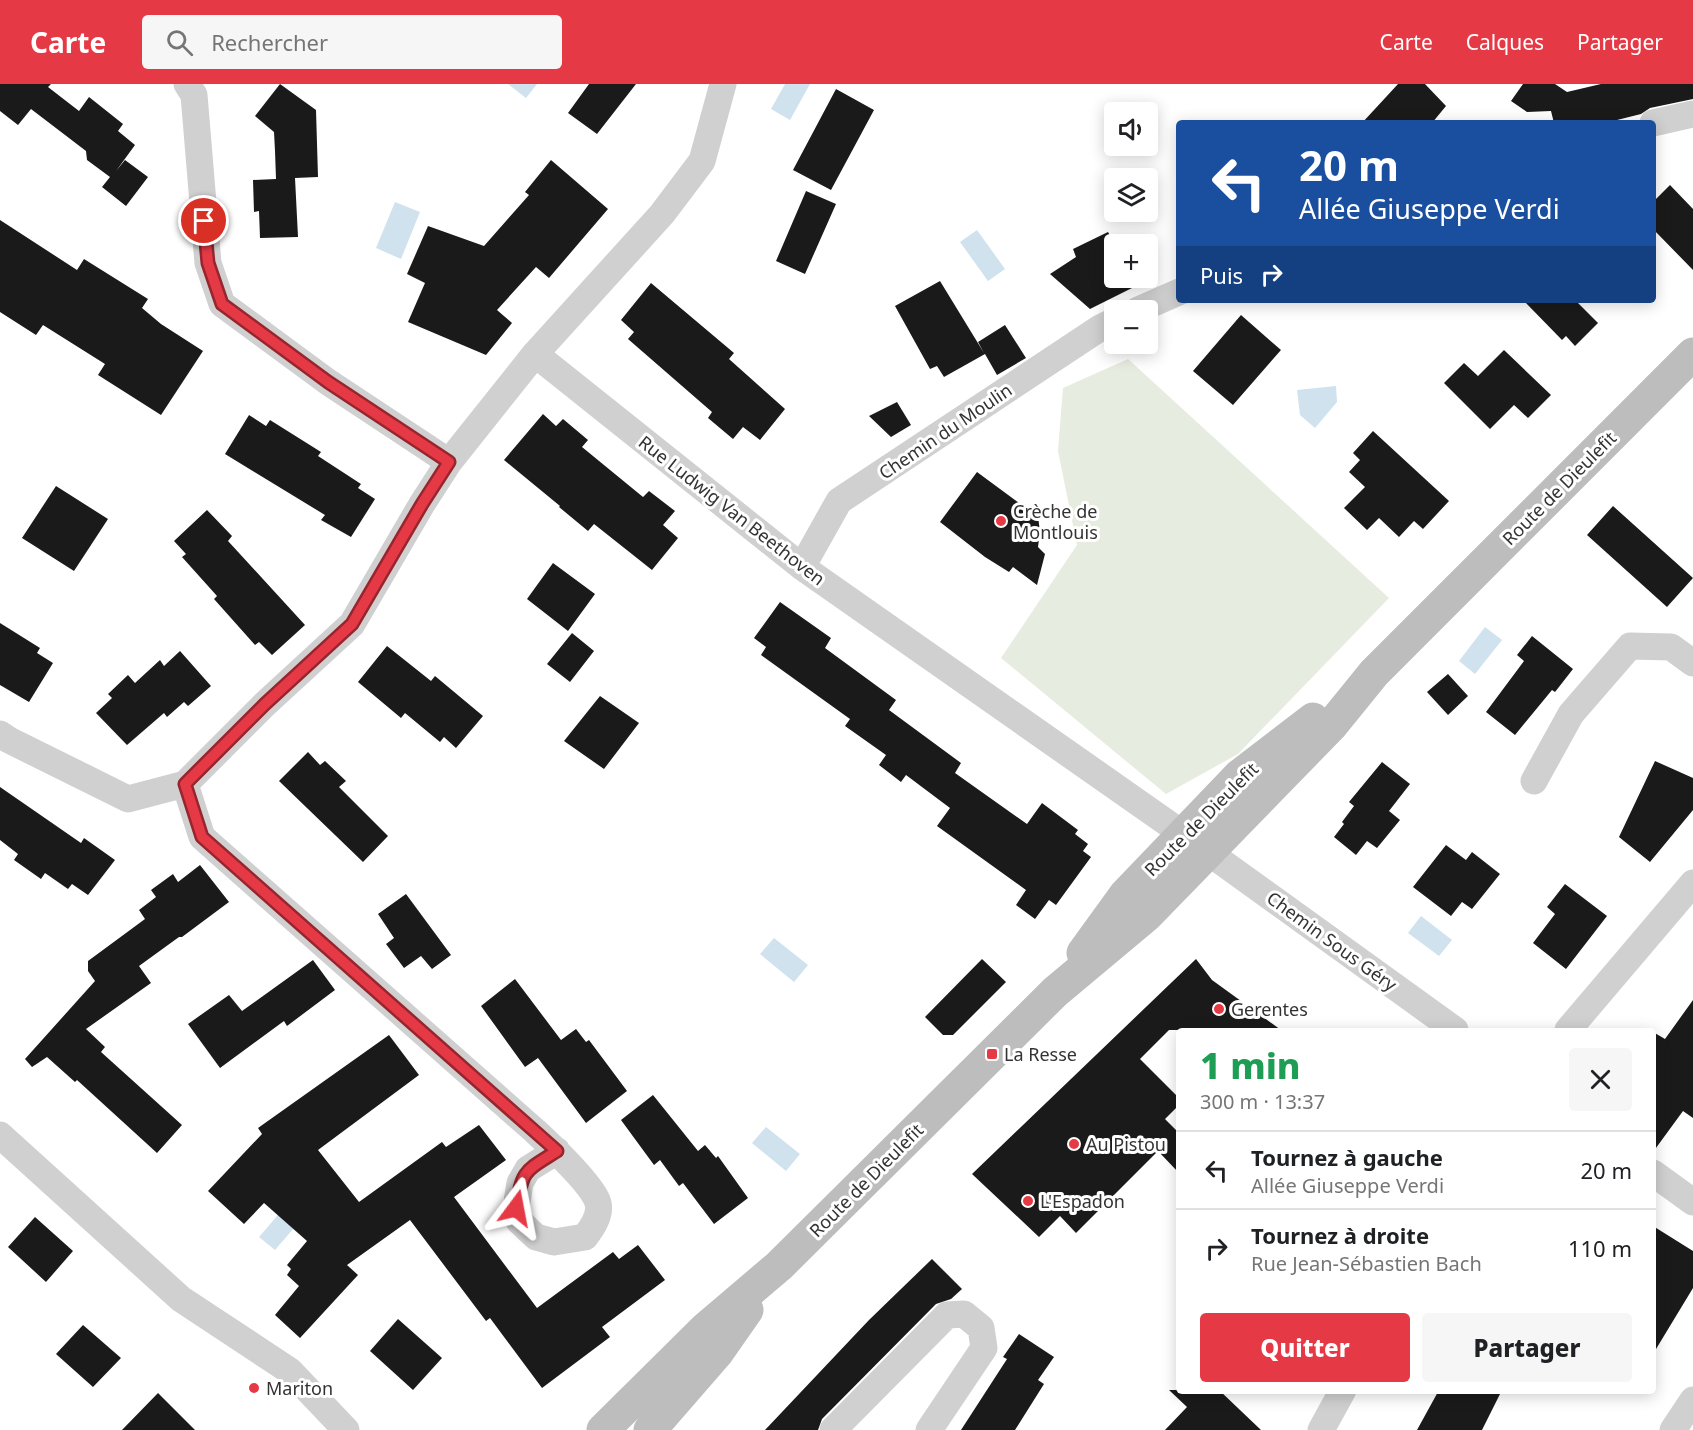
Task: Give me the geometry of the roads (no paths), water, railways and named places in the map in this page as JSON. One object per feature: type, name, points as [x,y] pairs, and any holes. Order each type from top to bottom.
[{"type":"main road","name":"Route de Dieulefit","points":[[603,1430],[706,1328],[779,1266],[1055,992],[1147,915],[1196,843],[1331,726],[1374,673],[1693,354]]},
{"type":"main road","name":"Route de Dieulefit","points":[[650,1430],[717,1353],[779,1266]]},
{"type":"street","points":[[187,84],[194,95],[208,263],[222,304],[328,382],[449,462]]},
{"type":"street","points":[[0,734],[128,799],[185,784],[265,704],[352,624],[449,462],[535,354],[662,214],[702,161],[723,84]]},
{"type":"street","points":[[1656,122],[1693,114]]},
{"type":"street","points":[[1158,301],[1176,293]]},
{"type":"street","name":"Chemin du Moulin","points":[[802,567],[839,501],[1104,326]]},
{"type":"street","name":"Rue Ludwig Van Beethoven","points":[[535,354],[802,567],[1196,843]]},
{"type":"street","points":[[1534,781],[1571,714],[1630,646],[1671,647],[1693,663]]},
{"type":"street","points":[[185,784],[202,837],[557,1151]]},
{"type":"street","name":"Chemin Sous Géry","points":[[1196,843],[1452,1028]]},
{"type":"street","points":[[1570,1028],[1693,883]]},
{"type":"street","points":[[0,1135],[182,1299],[290,1371],[346,1430]]},
{"type":"street","points":[[1656,1175],[1693,1202]]},
{"type":"street","points":[[833,1430],[947,1315],[964,1314],[981,1328],[984,1348],[929,1430]]},
{"type":"street","points":[[625,1430],[629,1426],[640,1393]]},
{"type":"street","points":[[1321,1430],[1341,1394]]},
{"type":"street","points":[[1673,1430],[1693,1400]]},
{"type":"water","points":[[508,84],[537,84],[526,98]]},
{"type":"water","points":[[785,84],[810,84],[790,120],[771,109]]},
{"type":"water","points":[[395,202],[420,212],[401,259],[376,248]]},
{"type":"water","points":[[977,230],[1005,269],[988,281],[960,242]]},
{"type":"water","points":[[1336,386],[1337,402],[1315,428],[1300,415],[1297,390]]},
{"type":"water","points":[[1485,627],[1502,640],[1475,674],[1459,661]]},
{"type":"water","points":[[1421,916],[1452,940],[1439,956],[1408,933]]},
{"type":"water","points":[[774,938],[808,965],[794,982],[760,954]]},
{"type":"water","points":[[766,1127],[800,1154],[786,1171],[752,1143]]},
{"type":"water","points":[[284,1208],[300,1221],[275,1250],[259,1237]]},
{"type":"place","name":"Crèche de Montlouis","points":[[1001,521]]},
{"type":"place","name":"Gerentes","points":[[1219,1009]]},
{"type":"place","name":"La Resse","points":[[992,1054]]},
{"type":"place","name":"Au Pistou","points":[[1074,1144]]},
{"type":"place","name":"L'Espadon","points":[[1028,1201]]},
{"type":"place","name":"Mariton","points":[[254,1388]]}]
